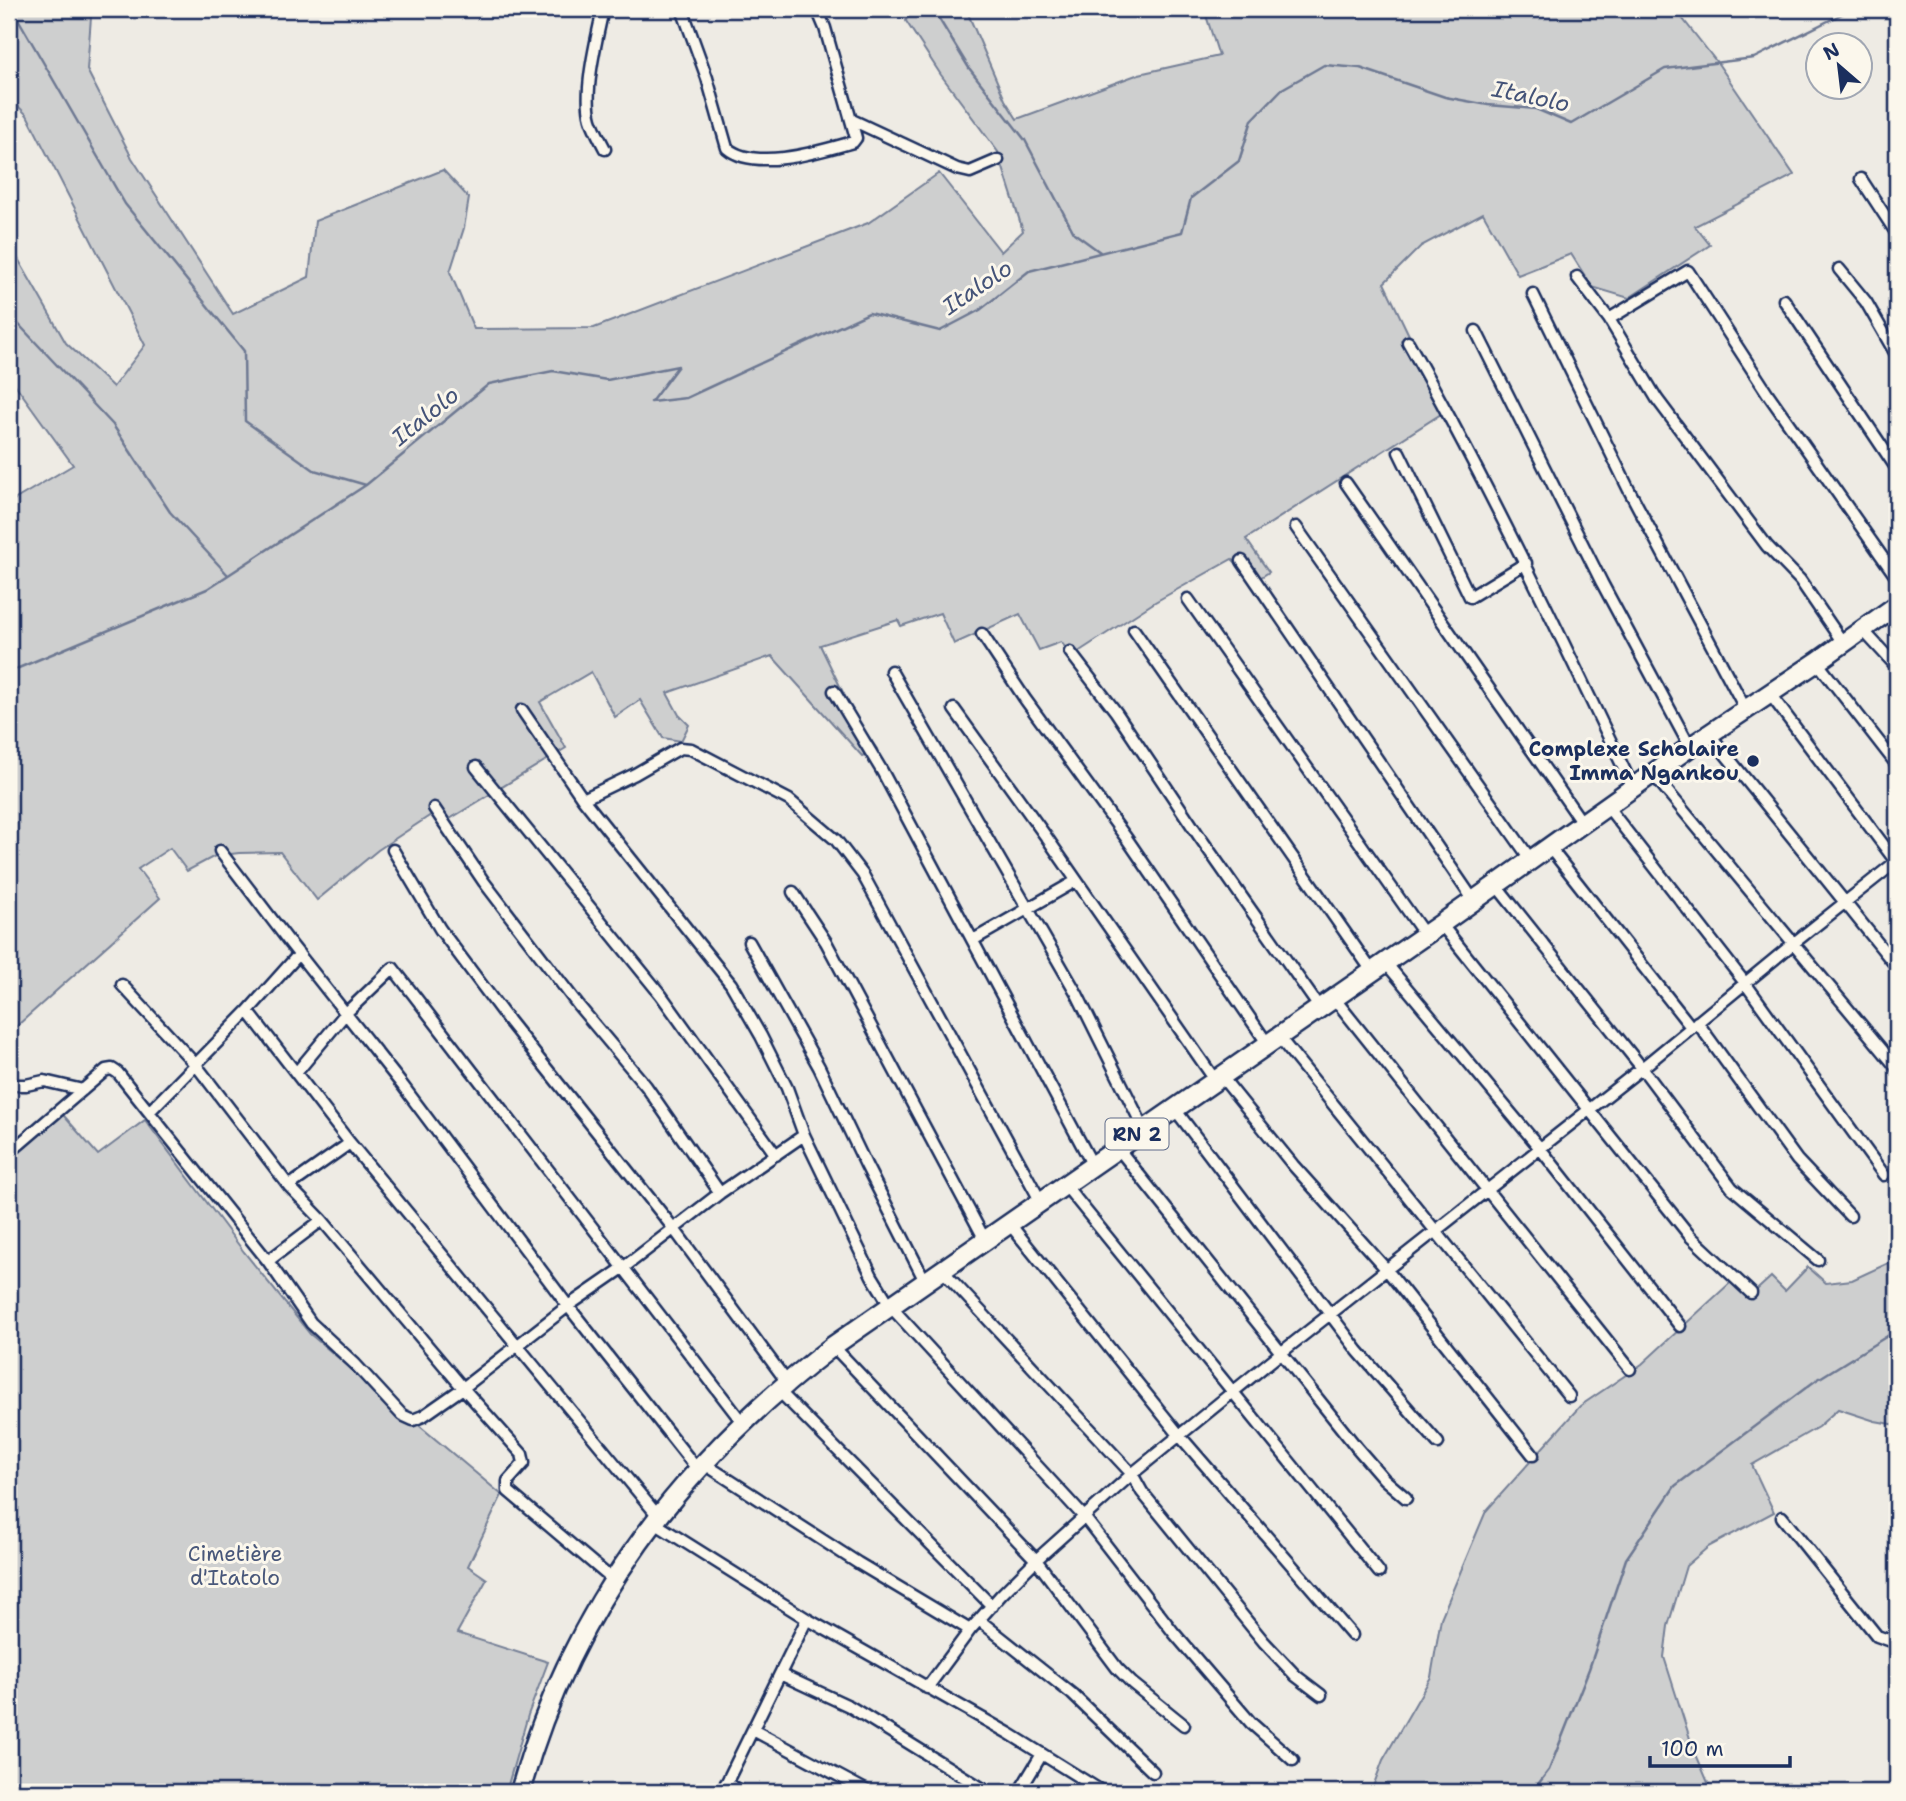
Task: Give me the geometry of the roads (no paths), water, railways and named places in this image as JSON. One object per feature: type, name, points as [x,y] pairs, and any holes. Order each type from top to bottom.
[{"type":"highway","name":"RN 2","points":[[520,1792],[536,1739],[557,1689],[612,1580],[655,1519],[700,1466],[742,1422],[782,1386],[833,1346],[1092,1164],[1425,936],[1690,747],[1897,605]]},
{"type":"street","points":[[603,9],[593,60],[589,105],[591,119],[605,149]]},
{"type":"street","points":[[682,9],[707,78],[724,143],[733,153],[744,157],[775,159],[802,156],[852,142],[856,138],[817,9]]},
{"type":"street","points":[[852,120],[957,169],[970,172],[998,160]]},
{"type":"street","points":[[1861,178],[1897,234]]},
{"type":"street","points":[[1839,269],[1866,302],[1897,356]]},
{"type":"street","points":[[1609,319],[1688,271],[1768,394],[1897,578]]},
{"type":"street","points":[[1577,277],[1609,319],[1657,399],[1767,546],[1800,580],[1843,643]]},
{"type":"street","points":[[1533,294],[1629,490],[1746,710]]},
{"type":"street","points":[[1784,300],[1897,469]]},
{"type":"street","points":[[1476,331],[1602,583],[1690,747]]},
{"type":"street","points":[[1408,342],[1449,413],[1526,563],[1633,788]]},
{"type":"street","points":[[1399,452],[1470,597],[1526,563]]},
{"type":"street","points":[[1346,483],[1583,824]]},
{"type":"street","points":[[1296,527],[1531,860]]},
{"type":"street","points":[[1242,561],[1475,901]]},
{"type":"street","points":[[1188,599],[1425,936]]},
{"type":"street","points":[[1862,629],[1897,667]]},
{"type":"street","points":[[1134,630],[1208,739],[1379,967],[1539,1147],[1680,1326]]},
{"type":"street","points":[[982,634],[1025,698],[1272,1039],[1569,1396]]},
{"type":"street","points":[[1070,652],[1116,712],[1199,836],[1326,1002],[1488,1190],[1630,1369]]},
{"type":"street","points":[[1817,662],[1897,765]]},
{"type":"street","points":[[891,671],[1077,994],[1144,1129]]},
{"type":"street","points":[[834,691],[882,771],[1092,1164]]},
{"type":"street","points":[[927,1688],[970,1630],[1036,1560],[1132,1474],[1897,861],[1770,694]]},
{"type":"street","points":[[954,709],[1218,1078],[1387,1270],[1532,1455]]},
{"type":"street","points":[[522,710],[583,799],[731,984],[787,1088],[804,1135],[872,1276],[891,1307],[1085,1518],[1174,1633],[1233,1703],[1251,1723],[1293,1760]]},
{"type":"street","points":[[1710,735],[1897,967]]},
{"type":"street","points":[[583,799],[680,748],[691,749],[789,800],[827,830],[863,875],[1041,1202]]},
{"type":"street","points":[[476,766],[661,995],[776,1154]]},
{"type":"street","points":[[1653,774],[1897,1068]]},
{"type":"street","points":[[1607,806],[1745,984],[1884,1175]]},
{"type":"street","points":[[434,808],[492,892],[579,1005],[646,1086],[720,1193]]},
{"type":"street","points":[[1549,848],[1694,1025],[1797,1160],[1850,1216]]},
{"type":"street","points":[[393,850],[440,929],[674,1229],[782,1386],[992,1606]]},
{"type":"street","points":[[220,851],[403,1086],[568,1306],[700,1466],[970,1630]]},
{"type":"street","points":[[974,940],[1076,881]]},
{"type":"street","points":[[1496,885],[1642,1068],[1732,1188],[1818,1261]]},
{"type":"street","points":[[793,892],[826,943],[985,1240]]},
{"type":"street","points":[[1441,924],[1690,1236],[1751,1293]]},
{"type":"street","points":[[750,942],[820,1067],[926,1283]]},
{"type":"street","points":[[149,1112],[248,1011],[299,954]]},
{"type":"street","points":[[297,1072],[345,1014],[393,968],[742,1422]]},
{"type":"street","points":[[122,985],[196,1065],[289,1186],[322,1220],[525,1458],[524,1464],[508,1481],[508,1491],[612,1580]]},
{"type":"street","points":[[248,1011],[350,1143],[655,1519],[807,1619],[1103,1792]]},
{"type":"street","points":[[9,1153],[106,1070],[112,1069],[268,1261],[311,1323],[355,1364],[402,1415],[418,1420],[720,1193],[804,1135]]},
{"type":"street","points":[[9,1085],[44,1081],[83,1090]]},
{"type":"street","points":[[1174,1108],[1358,1351],[1438,1443]]},
{"type":"street","points":[[289,1186],[350,1143]]},
{"type":"street","points":[[1117,1147],[1358,1450],[1406,1499]]},
{"type":"street","points":[[1065,1185],[1379,1572]]},
{"type":"street","points":[[268,1261],[322,1220]]},
{"type":"street","points":[[1009,1223],[1180,1436],[1352,1635]]},
{"type":"street","points":[[943,1271],[1132,1474],[1142,1492],[1264,1642],[1296,1676],[1321,1695]]},
{"type":"street","points":[[833,1346],[1036,1560],[1117,1668],[1132,1684],[1184,1725]]},
{"type":"street","points":[[1782,1517],[1877,1636],[1897,1643]]},
{"type":"street","points":[[742,1792],[724,1788],[807,1619]]},
{"type":"street","points":[[979,1620],[1072,1694],[1153,1772]]},
{"type":"street","points":[[780,1674],[849,1706],[988,1792]]},
{"type":"street","points":[[753,1730],[869,1792]]},
{"type":"street","points":[[1019,1792],[1042,1754]]},
{"type":"waterway","points":[[933,9],[969,68],[1025,140],[1074,233],[1100,252]]},
{"type":"waterway","name":"Italolo","points":[[9,672],[207,589],[366,485],[489,384],[553,371],[607,380],[678,366],[651,402],[686,398],[869,313],[940,331],[980,310],[1029,271],[1182,232],[1191,198],[1239,161],[1252,120],[1282,89],[1324,65],[1360,68],[1445,97],[1488,105],[1536,109],[1571,124],[1665,69],[1754,58],[1846,12],[1846,9]]},
{"type":"waterway","points":[[13,10],[125,204],[244,351],[245,421],[314,470],[366,485]]},
{"type":"waterway","points":[[9,314],[113,425],[170,512],[228,575]]},
{"type":"waterway","points":[[1532,1792],[1549,1770],[1589,1669],[1626,1559],[1675,1486],[1815,1381],[1897,1330]]},
{"type":"place","name":"Complexe Scholaire Imma Ngankou","points":[[1753,761]]},
{"type":"park label","name":"Cimetière d'Itatolo","points":[[235,1566]]}]
